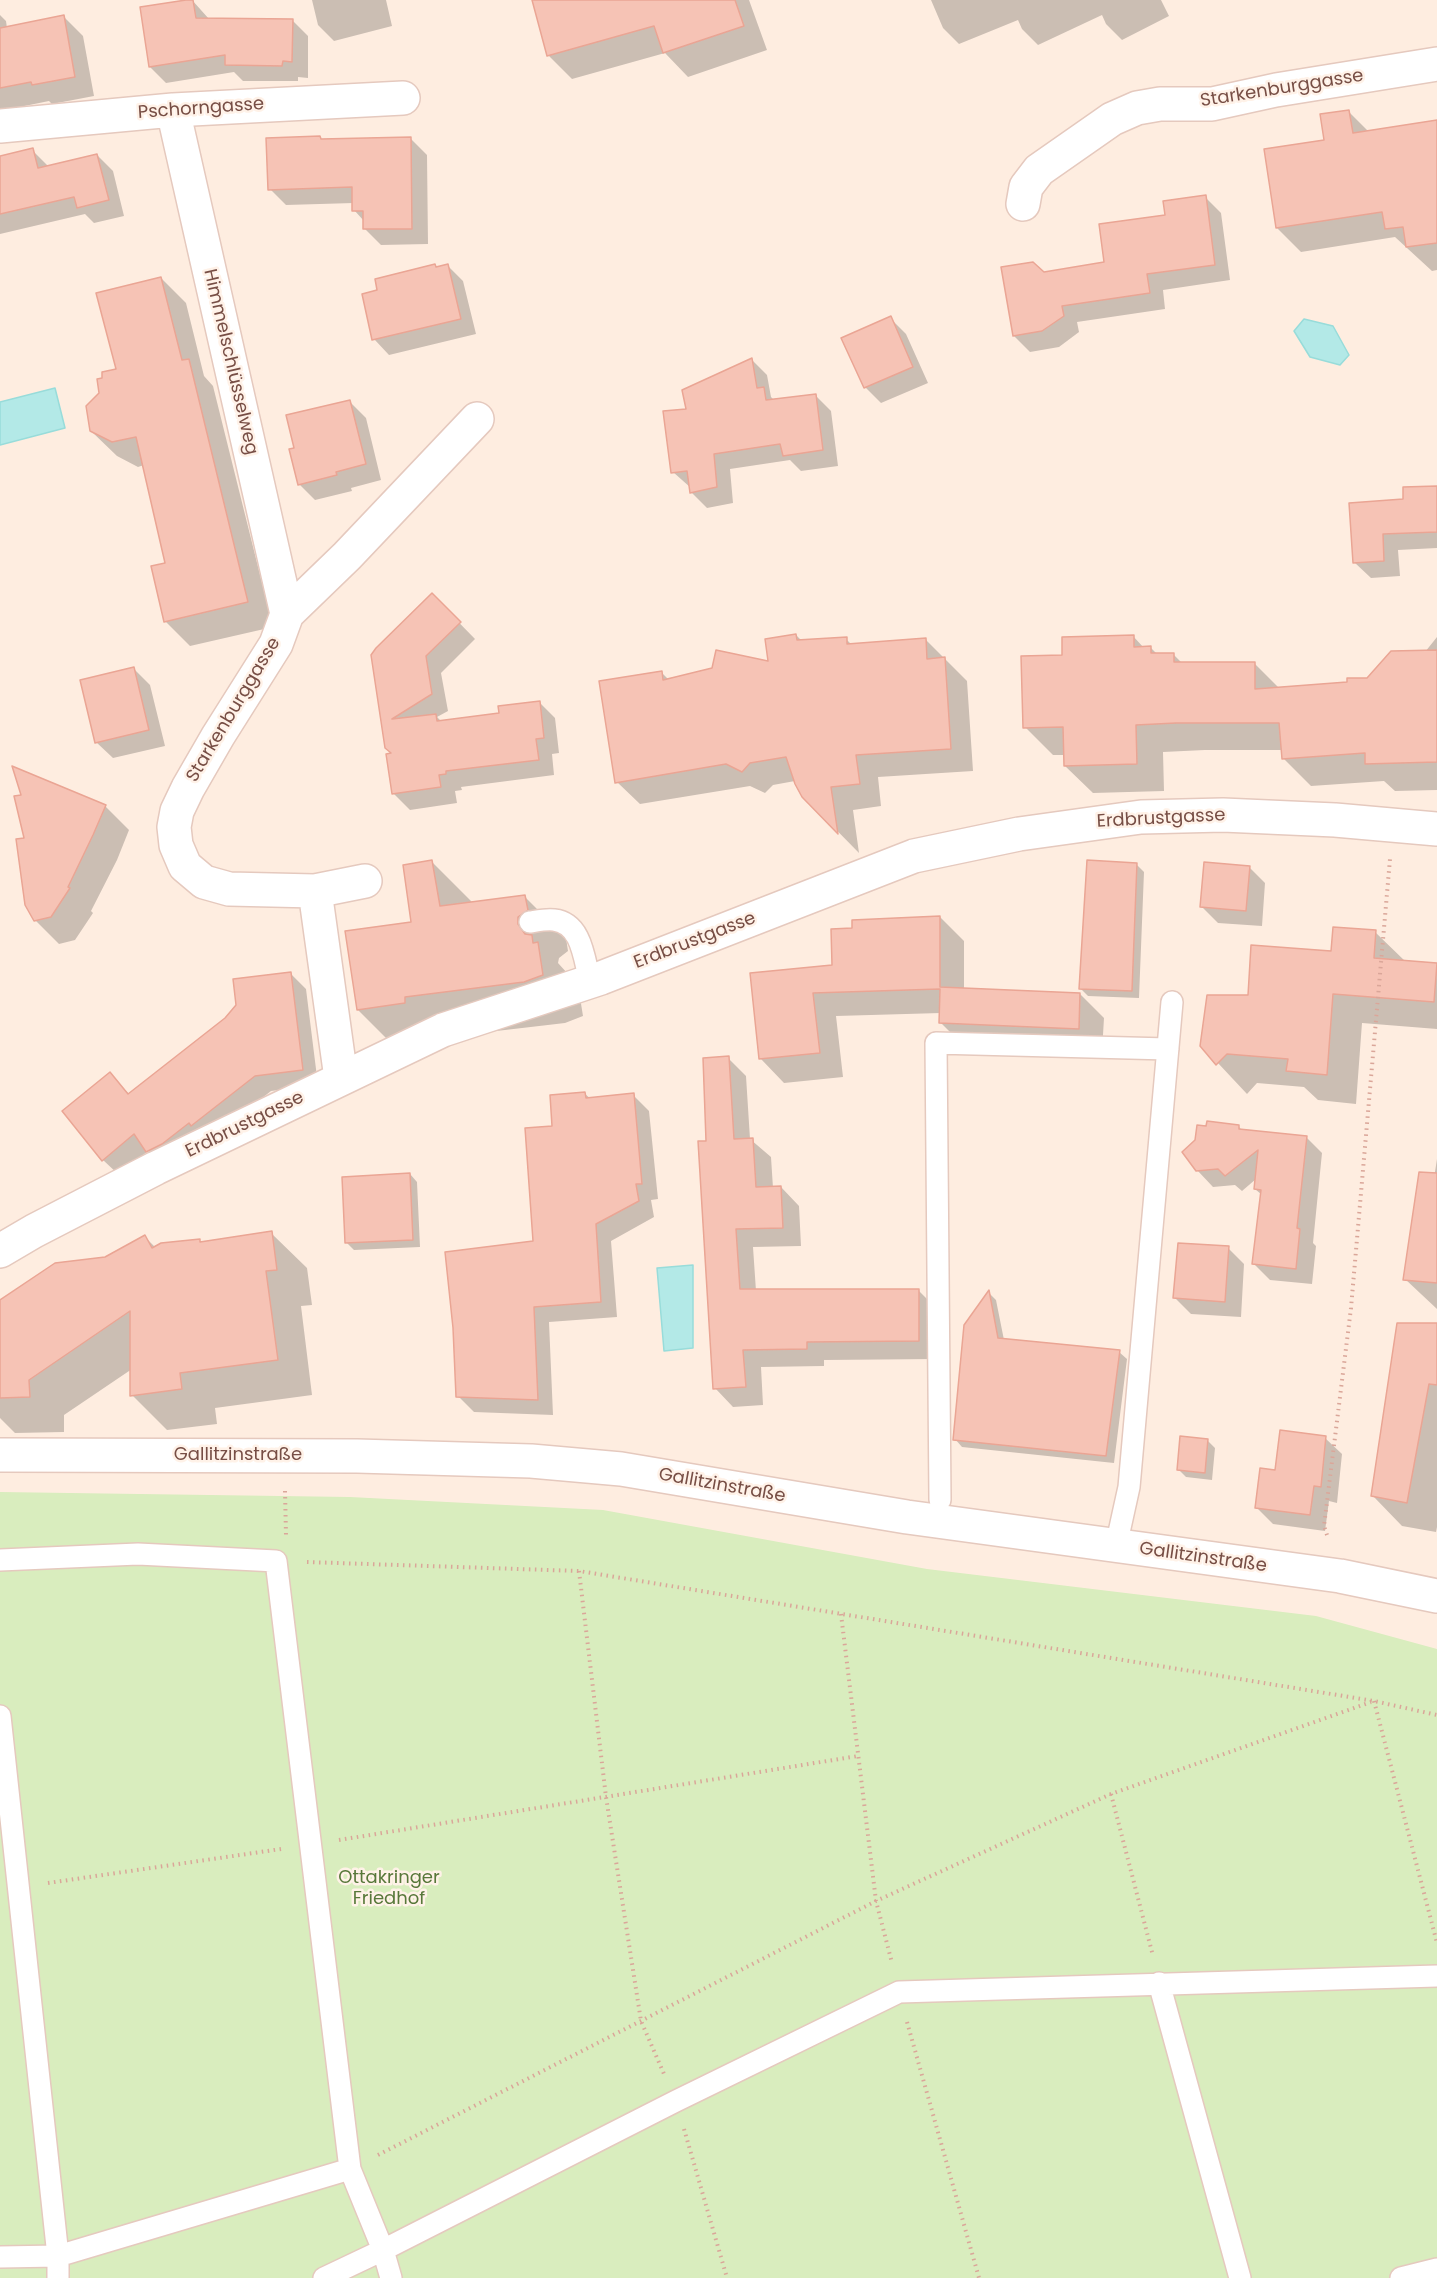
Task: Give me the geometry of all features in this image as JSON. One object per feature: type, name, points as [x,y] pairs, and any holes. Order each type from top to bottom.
[{"type":"street","name":"Starkenburggasse","points":[[1023,204],[1026,187],[1039,170],[1112,119],[1137,108],[1160,104],[1212,104],[1276,90],[1437,64]]},
{"type":"street","name":"Pschorngasse","points":[[0,126],[173,110],[403,99]]},
{"type":"street","name":"Himmelschlüsselweg","points":[[173,110],[287,614]]},
{"type":"street","name":"Starkenburggasse","points":[[365,881],[315,891],[229,889],[204,882],[185,866],[176,845],[174,827],[177,812],[188,788],[276,644],[287,614],[348,556],[477,419]]},
{"type":"street","name":"Erdbrustgasse","points":[[0,1251],[34,1231],[146,1174],[443,1030],[590,981],[914,856],[1019,834],[1141,817],[1223,815],[1335,820],[1437,829]]},
{"type":"street","points":[[315,891],[341,1078]]},
{"type":"street","name":"Gallitzinstraße","points":[[0,1455],[284,1454],[531,1461],[621,1469],[907,1517],[1340,1576],[1437,1596]]},
{"type":"lane","points":[[530,922],[553,919],[569,925],[579,939],[590,981]]},
{"type":"lane","points":[[1116,1546],[1129,1487],[1172,1002]]},
{"type":"lane","points":[[940,1500],[936,1043],[1168,1049]]},
{"type":"lane","points":[[0,1560],[138,1554],[276,1561],[350,2169],[383,2250],[391,2278]]},
{"type":"lane","points":[[0,1716],[9,1889],[58,2256],[58,2278]]},
{"type":"lane","points":[[0,1902],[9,1889]]},
{"type":"lane","points":[[324,2278],[899,1992],[1437,1976]]},
{"type":"lane","points":[[1160,1983],[1240,2278]]},
{"type":"lane","points":[[0,2257],[58,2256],[350,2169]]},
{"type":"lane","points":[[1401,2278],[1437,2269]]},
{"type":"path","points":[[1327,1534],[1324,1526],[1351,1308],[1390,855]]},
{"type":"path","points":[[285,1496],[286,1542]]},
{"type":"path","points":[[276,1561],[579,1571],[1374,1701],[1437,1715]]},
{"type":"path","points":[[579,1571],[606,1797],[641,2021],[676,2101],[727,2278]]},
{"type":"path","points":[[841,1614],[876,1901],[979,2278]]},
{"type":"path","points":[[350,2169],[876,1901],[1111,1794],[1374,1701]]},
{"type":"path","points":[[1374,1701],[1437,1943]]},
{"type":"path","points":[[9,1889],[312,1845],[858,1756]]},
{"type":"path","points":[[1111,1794],[1160,1983]]},
{"type":"green space","name":"Ottakringer Friedhof","points":[[0,1492],[350,1497],[603,1510],[927,1569],[1316,1616],[1437,1649],[1437,2278],[0,2278]]},
{"type":"water","points":[[1304,319],[1333,326],[1349,355],[1340,365],[1310,357],[1294,331]]},
{"type":"water","points":[[55,388],[65,428],[0,445],[0,402]]},
{"type":"water","points":[[693,1265],[693,1348],[664,1351],[657,1268]]},
{"type":"building","points":[[193,0],[196,18],[293,19],[292,62],[283,61],[282,66],[225,65],[225,55],[149,67],[140,7]]},
{"type":"building","points":[[532,0],[735,0],[744,26],[663,53],[654,26],[547,56]]},
{"type":"building","points":[[64,15],[75,77],[0,88],[0,28]]},
{"type":"building","points":[[1349,110],[1353,133],[1437,120],[1437,243],[1406,247],[1403,227],[1385,229],[1382,212],[1276,228],[1264,149],[1324,140],[1320,114]]},
{"type":"building","points":[[320,136],[321,139],[411,137],[412,229],[363,229],[363,211],[352,211],[352,187],[268,190],[266,138]]},
{"type":"building","points":[[33,148],[38,168],[97,154],[109,200],[77,208],[74,197],[0,214],[0,156]]},
{"type":"building","points":[[1206,195],[1215,265],[1147,274],[1150,293],[1062,306],[1064,316],[1042,331],[1013,336],[1001,267],[1033,262],[1044,272],[1104,262],[1099,224],[1165,215],[1163,201]]},
{"type":"building","points":[[435,264],[436,267],[448,264],[461,319],[372,340],[362,294],[377,290],[375,279]]},
{"type":"building","points":[[161,277],[182,360],[189,359],[248,602],[164,622],[151,566],[165,563],[136,437],[112,442],[90,431],[86,406],[99,393],[97,379],[102,378],[102,372],[116,369],[96,293]]},
{"type":"building","points":[[891,316],[913,367],[864,388],[841,338]]},
{"type":"building","points":[[752,358],[757,388],[764,387],[766,400],[816,394],[823,450],[783,456],[780,444],[714,454],[717,487],[690,493],[687,471],[671,473],[663,411],[686,409],[682,390]]},
{"type":"building","points":[[350,400],[366,464],[336,472],[337,475],[298,485],[289,449],[294,448],[286,415]]},
{"type":"building","points":[[1437,486],[1437,532],[1383,534],[1384,561],[1353,563],[1349,503],[1403,499],[1403,487]]},
{"type":"building","points":[[432,593],[461,622],[426,656],[432,694],[392,719],[436,714],[437,721],[499,713],[498,706],[540,701],[544,738],[536,739],[539,760],[446,771],[446,774],[439,775],[441,787],[392,794],[386,754],[391,753],[385,748],[371,655]]},
{"type":"building","points":[[796,634],[797,640],[847,637],[847,644],[926,638],[927,659],[945,657],[951,749],[856,755],[860,784],[831,787],[838,834],[802,797],[786,757],[750,763],[742,772],[726,764],[615,783],[599,681],[662,671],[663,680],[712,668],[716,650],[768,661],[765,639]]},
{"type":"building","points":[[1134,635],[1134,647],[1151,646],[1151,653],[1174,653],[1174,662],[1255,662],[1255,689],[1347,682],[1347,678],[1367,678],[1391,651],[1437,650],[1437,762],[1365,764],[1365,753],[1282,759],[1279,723],[1176,723],[1136,725],[1137,764],[1064,766],[1063,727],[1023,728],[1021,656],[1062,655],[1062,637]]},
{"type":"building","points":[[134,667],[149,730],[95,743],[80,680]]},
{"type":"building","points":[[12,766],[106,805],[68,887],[70,888],[51,917],[34,921],[25,905],[16,839],[24,838],[14,796],[21,795]]},
{"type":"building","points":[[432,860],[440,906],[525,895],[528,910],[518,917],[518,924],[525,934],[532,935],[533,943],[538,942],[543,975],[524,982],[405,997],[405,1003],[357,1010],[345,931],[411,922],[403,865]]},
{"type":"building","points":[[1087,860],[1137,863],[1132,991],[1079,989]]},
{"type":"building","points":[[1204,862],[1250,866],[1246,911],[1200,907]]},
{"type":"building","points":[[940,916],[940,987],[1080,993],[1079,1029],[939,1023],[940,989],[813,993],[820,1053],[759,1059],[750,973],[832,965],[831,929],[852,928],[852,920]]},
{"type":"building","points":[[1333,927],[1376,930],[1374,958],[1437,963],[1434,1002],[1333,994],[1327,1075],[1286,1071],[1288,1059],[1227,1054],[1216,1065],[1200,1046],[1207,995],[1248,995],[1251,945],[1331,951]]},
{"type":"building","points":[[291,972],[303,1070],[255,1076],[191,1126],[189,1123],[162,1144],[146,1152],[134,1134],[102,1161],[62,1111],[110,1072],[128,1094],[225,1018],[236,1005],[233,979]]},
{"type":"building","points":[[729,1056],[734,1139],[753,1138],[756,1187],[781,1186],[783,1228],[736,1229],[740,1289],[919,1289],[919,1341],[807,1342],[807,1349],[743,1350],[746,1387],[713,1389],[698,1141],[706,1141],[703,1058]]},
{"type":"building","points":[[585,1092],[586,1098],[634,1093],[642,1184],[636,1184],[639,1201],[596,1224],[601,1302],[534,1307],[538,1400],[456,1397],[453,1328],[445,1252],[533,1241],[525,1128],[552,1126],[550,1095]]},
{"type":"building","points":[[1207,1121],[1239,1125],[1239,1129],[1307,1136],[1297,1228],[1300,1229],[1296,1269],[1252,1264],[1261,1190],[1254,1189],[1258,1150],[1225,1176],[1218,1169],[1196,1171],[1182,1152],[1195,1140],[1197,1125],[1206,1126]]},
{"type":"building","points":[[1419,1172],[1437,1173],[1437,1283],[1403,1280]]},
{"type":"building","points":[[410,1173],[413,1240],[345,1243],[342,1177]]},
{"type":"building","points":[[272,1231],[277,1270],[266,1271],[278,1360],[180,1373],[182,1389],[130,1396],[130,1311],[29,1380],[30,1397],[0,1398],[0,1300],[55,1263],[105,1257],[145,1235],[152,1248],[161,1243],[200,1239],[200,1242]]},
{"type":"building","points":[[1178,1243],[1229,1246],[1225,1302],[1173,1298]]},
{"type":"building","points":[[989,1290],[998,1338],[1120,1350],[1106,1456],[953,1440],[964,1325]]},
{"type":"building","points":[[1397,1323],[1437,1323],[1437,1385],[1429,1384],[1407,1503],[1371,1496]]},
{"type":"building","points":[[1280,1430],[1326,1436],[1321,1487],[1314,1486],[1310,1515],[1255,1508],[1260,1468],[1275,1470]]},
{"type":"building","points":[[1180,1436],[1208,1439],[1205,1473],[1177,1470]]}]
